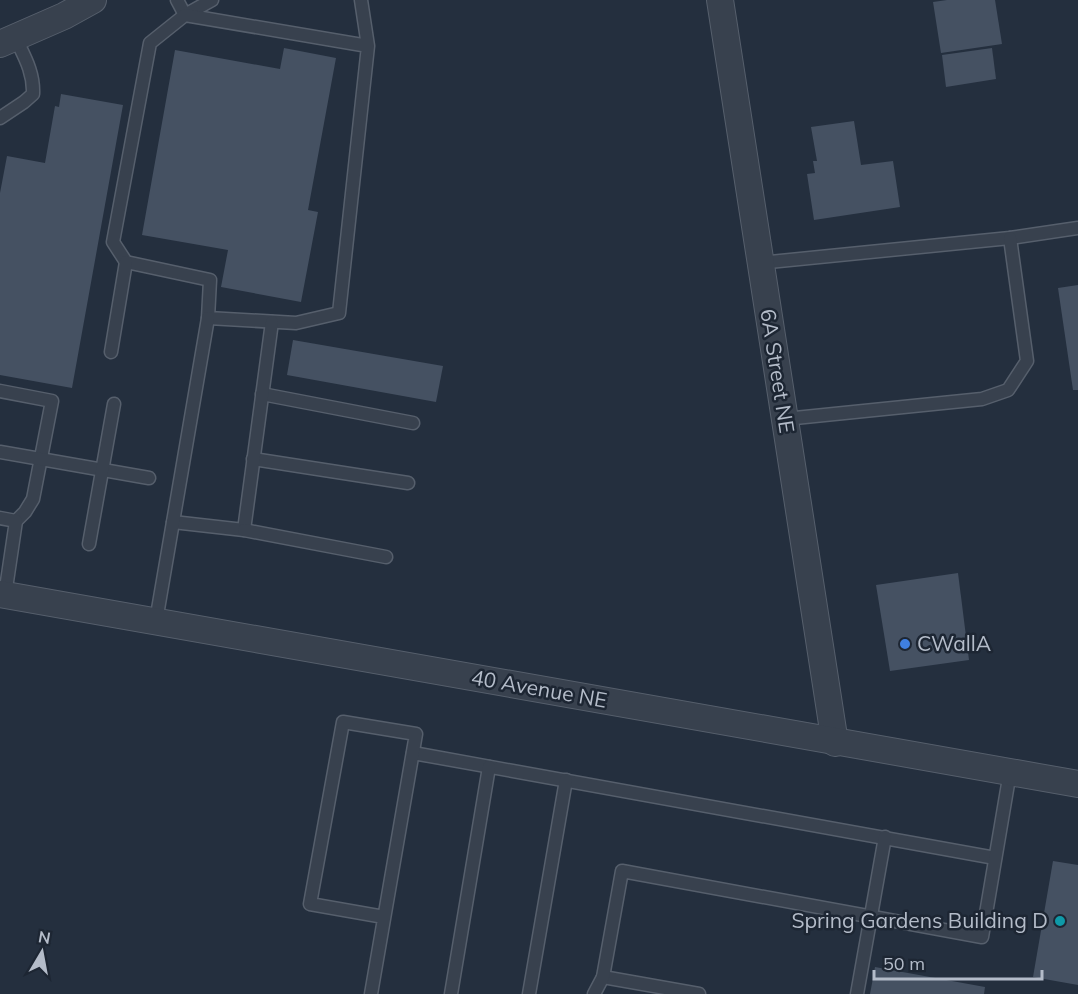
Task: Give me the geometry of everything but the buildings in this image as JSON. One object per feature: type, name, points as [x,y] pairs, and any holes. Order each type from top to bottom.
[{"type":"street","points":[[8,41],[64,16],[93,0]]},
{"type":"street","name":"6A Street NE","points":[[720,0],[835,742]]},
{"type":"street","name":"40 Avenue NE","points":[[2,595],[1078,784]]},
{"type":"lane","points":[[177,0],[185,15]]},
{"type":"lane","points":[[111,352],[126,262],[113,242],[150,43],[185,15],[212,0]]},
{"type":"lane","points":[[208,318],[296,323],[339,313],[368,46],[361,0]]},
{"type":"lane","points":[[185,15],[368,46]]},
{"type":"lane","points":[[0,118],[33,94],[34,80],[31,70],[8,41]]},
{"type":"lane","points":[[760,263],[1010,238],[1078,228]]},
{"type":"lane","points":[[785,419],[982,399],[1008,390],[1028,361],[1010,238]]},
{"type":"lane","points":[[126,262],[210,280],[208,318],[156,621]]},
{"type":"lane","points":[[244,530],[272,322]]},
{"type":"lane","points":[[0,392],[52,401],[33,499],[16,521],[2,595]]},
{"type":"lane","points":[[262,394],[413,423]]},
{"type":"lane","points":[[89,544],[114,404]]},
{"type":"lane","points":[[0,452],[149,478]]},
{"type":"lane","points":[[253,459],[408,483]]},
{"type":"lane","points":[[0,518],[16,521]]},
{"type":"lane","points":[[173,522],[244,530],[386,557]]},
{"type":"lane","points":[[371,994],[416,734],[343,722],[310,904],[384,917]]},
{"type":"lane","points":[[413,753],[995,858]]},
{"type":"lane","points":[[451,994],[489,767]]},
{"type":"lane","points":[[594,994],[603,977],[622,871],[982,937],[1010,772]]},
{"type":"lane","points":[[529,994],[566,780]]},
{"type":"lane","points":[[857,994],[885,837]]},
{"type":"lane","points":[[603,977],[699,994]]},
{"type":"place","name":"CWallA","points":[[905,644]]},
{"type":"place","name":"Spring Gardens Building D","points":[[1060,921]]}]
